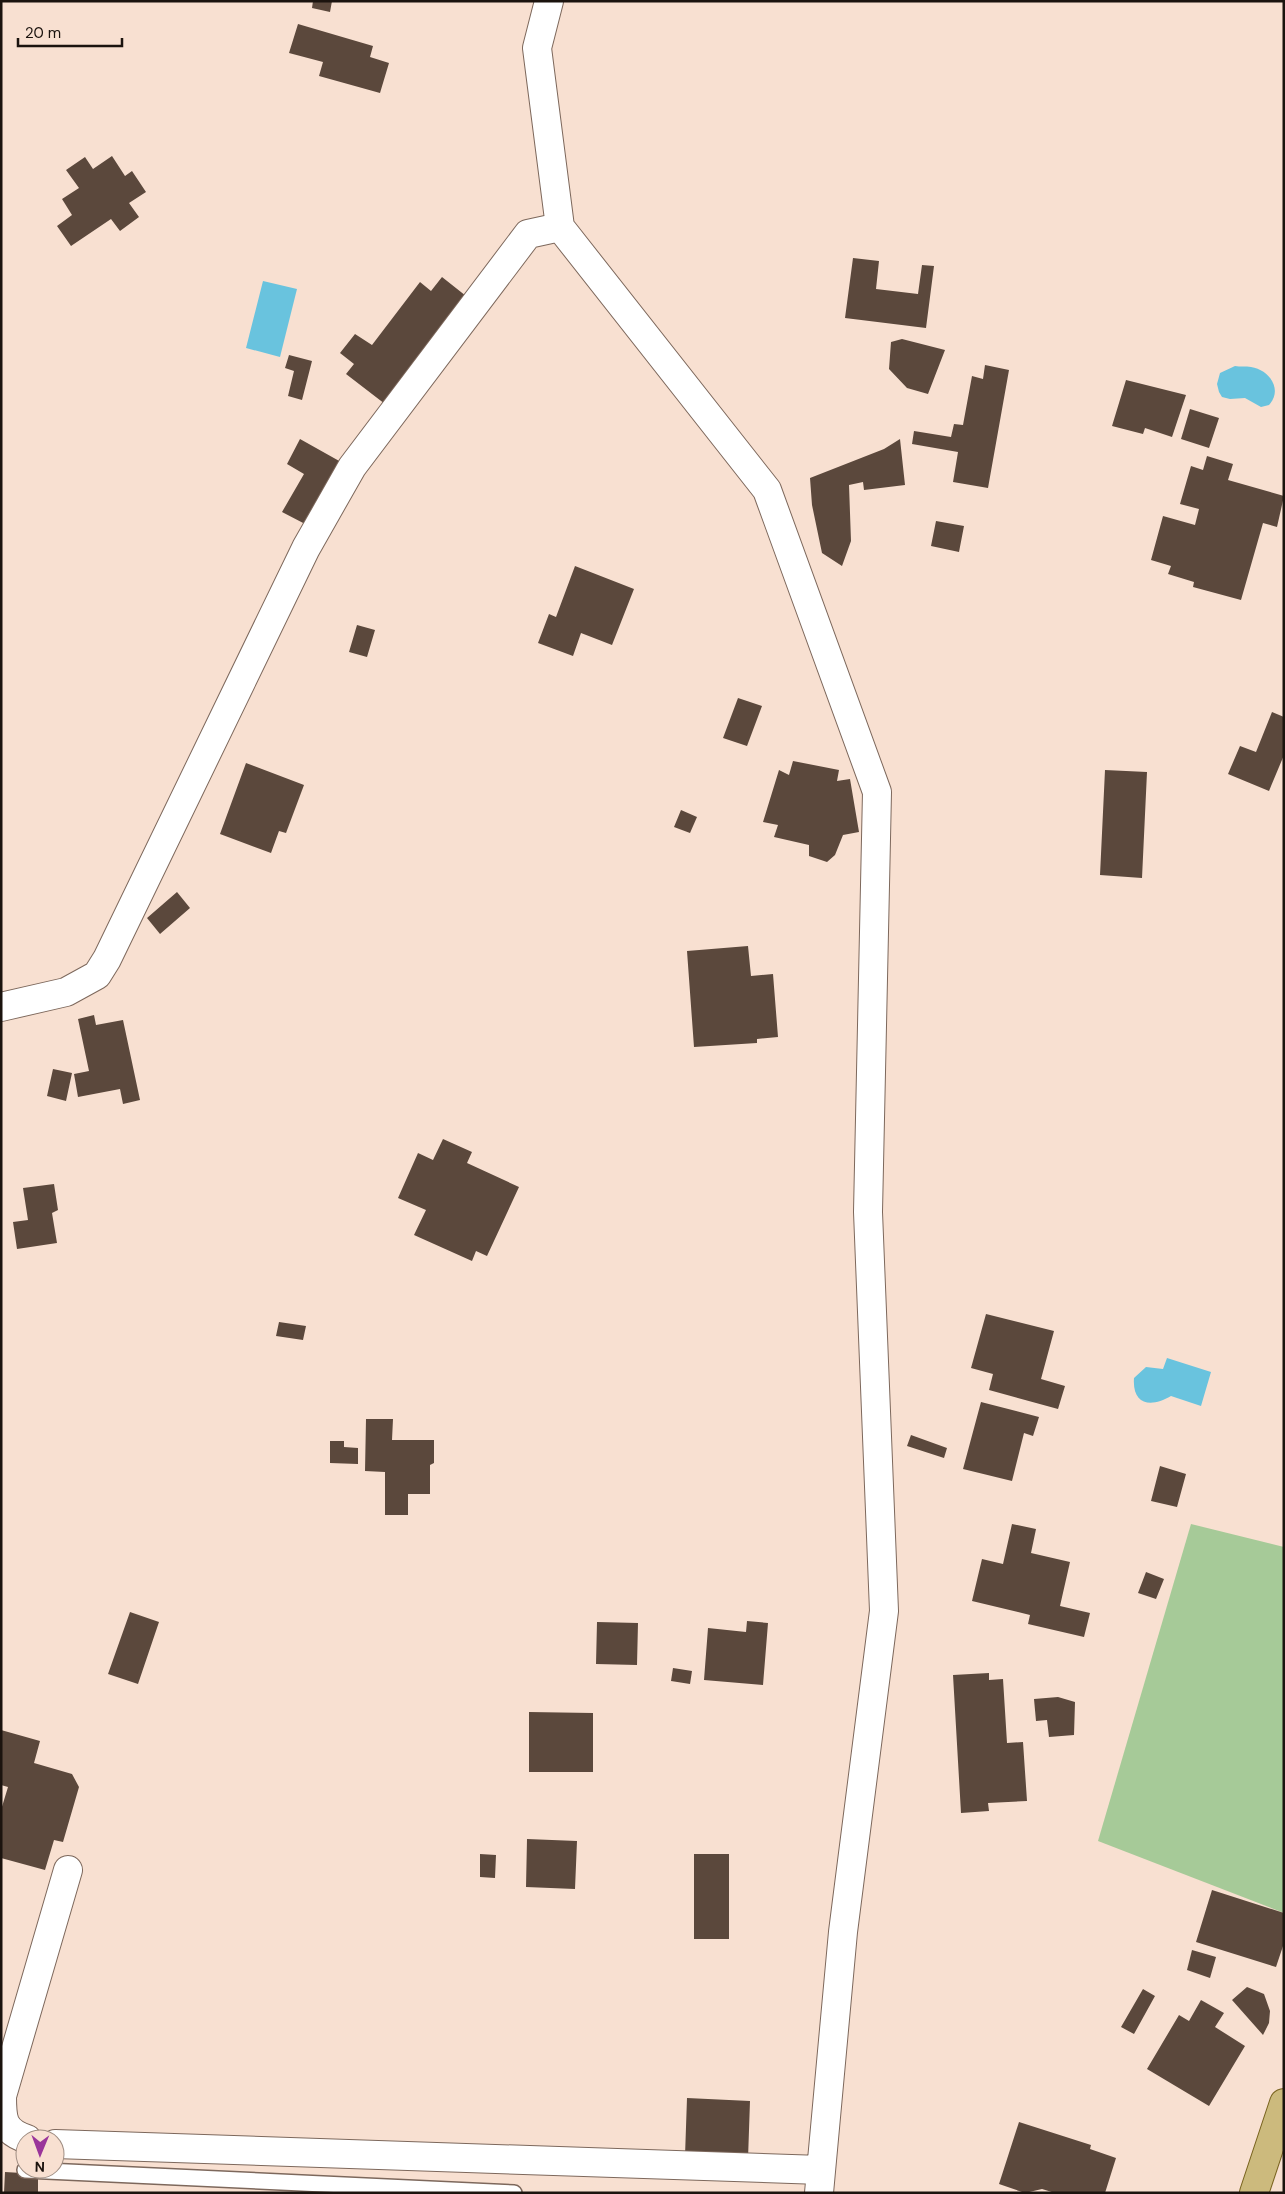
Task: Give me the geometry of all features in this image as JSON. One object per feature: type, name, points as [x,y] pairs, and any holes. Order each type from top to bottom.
[{"type":"main road","points":[[1254,2193],[1284,2103]]},
{"type":"street","points":[[65,2144],[820,2181],[843,1932],[884,1611],[868,1212],[877,792],[767,490],[560,226],[537,48],[549,1]]},
{"type":"street","points":[[1,1007],[66,992],[97,975],[111,951],[306,548],[352,467],[528,234],[560,226]]},
{"type":"street","points":[[15,2135],[2,2117],[2,2096],[68,1870]]},
{"type":"lane","points":[[65,2172],[514,2193]]},
{"type":"green space","points":[[1191,1524],[1284,1547],[1284,1913],[1098,1841]]},
{"type":"water","points":[[263,281],[297,289],[280,357],[246,348]]},
{"type":"water","points":[[1235,366],[1258,369],[1269,376],[1275,393],[1269,405],[1261,407],[1245,398],[1230,399],[1222,397],[1217,384],[1220,373]]},
{"type":"water","points":[[1167,1358],[1211,1372],[1201,1406],[1171,1396],[1156,1402],[1144,1402],[1136,1394],[1134,1378],[1146,1367],[1163,1369]]},
{"type":"building","points":[[313,1],[332,1],[330,12],[312,8]]},
{"type":"building","points":[[298,24],[373,46],[370,57],[389,63],[380,93],[319,76],[323,62],[289,53]]},
{"type":"building","points":[[112,156],[125,176],[132,171],[146,192],[129,203],[139,217],[120,231],[111,219],[71,246],[57,226],[72,215],[62,199],[79,188],[66,170],[85,157],[93,169]]},
{"type":"building","points":[[853,258],[879,261],[876,289],[918,294],[922,265],[934,266],[926,328],[845,318]]},
{"type":"building","points":[[442,277],[466,296],[385,404],[346,374],[354,364],[340,353],[355,334],[372,345],[420,282],[431,291]]},
{"type":"building","points":[[902,339],[945,350],[928,394],[907,388],[889,369],[891,342]]},
{"type":"building","points":[[289,355],[312,361],[302,400],[288,396],[294,371],[285,368]]},
{"type":"building","points":[[985,365],[1009,370],[988,488],[953,482],[958,452],[912,444],[914,431],[951,437],[954,424],[963,425],[972,376],[983,379]]},
{"type":"building","points":[[1126,380],[1186,395],[1172,437],[1145,428],[1143,434],[1112,426]]},
{"type":"building","points":[[1190,409],[1219,418],[1209,448],[1181,439]]},
{"type":"building","points":[[300,439],[341,462],[307,525],[282,512],[304,474],[287,464]]},
{"type":"building","points":[[900,439],[905,485],[864,490],[863,482],[849,485],[851,541],[842,566],[822,553],[812,505],[810,478],[884,449]]},
{"type":"building","points":[[1207,456],[1233,464],[1228,480],[1284,496],[1277,527],[1263,523],[1241,600],[1193,587],[1194,582],[1168,574],[1171,566],[1151,560],[1163,516],[1195,525],[1199,509],[1180,504],[1191,466],[1203,470]]},
{"type":"building","points":[[936,521],[964,526],[959,552],[931,546]]},
{"type":"building","points":[[575,566],[634,589],[612,645],[581,633],[573,656],[538,643],[549,614],[556,617]]},
{"type":"building","points":[[357,625],[375,630],[367,657],[349,652]]},
{"type":"building","points":[[738,698],[762,706],[747,746],[723,738]]},
{"type":"building","points":[[1272,712],[1284,717],[1284,755],[1269,791],[1228,774],[1240,746],[1256,752]]},
{"type":"building","points":[[793,761],[839,770],[837,781],[850,779],[859,832],[843,835],[835,855],[827,862],[809,856],[809,845],[774,837],[778,825],[763,822],[779,770],[789,775]]},
{"type":"building","points":[[246,763],[304,785],[286,833],[279,831],[271,853],[220,834]]},
{"type":"building","points":[[1105,770],[1147,772],[1142,878],[1100,875]]},
{"type":"building","points":[[681,810],[697,817],[690,833],[674,827]]},
{"type":"building","points":[[177,892],[190,908],[160,934],[147,918]]},
{"type":"building","points":[[748,946],[751,976],[773,974],[778,1037],[757,1039],[757,1043],[694,1047],[687,951]]},
{"type":"building","points":[[94,1015],[96,1025],[123,1020],[140,1100],[123,1104],[120,1089],[78,1097],[74,1074],[89,1071],[78,1019]]},
{"type":"building","points":[[53,1069],[72,1073],[66,1101],[47,1096]]},
{"type":"building","points":[[443,1139],[472,1152],[467,1163],[519,1187],[487,1256],[476,1251],[472,1261],[414,1235],[426,1210],[398,1198],[418,1153],[433,1160]]},
{"type":"building","points":[[54,1184],[58,1210],[52,1213],[57,1243],[17,1249],[13,1222],[28,1220],[23,1188]]},
{"type":"building","points":[[986,1314],[1054,1331],[1041,1379],[1065,1386],[1058,1409],[989,1390],[993,1374],[971,1368]]},
{"type":"building","points":[[279,1322],[306,1326],[303,1340],[276,1336]]},
{"type":"building","points":[[981,1402],[1039,1417],[1033,1436],[1024,1433],[1012,1481],[963,1469]]},
{"type":"building","points":[[366,1419],[393,1419],[392,1440],[434,1440],[434,1463],[430,1465],[430,1494],[408,1494],[408,1515],[385,1515],[385,1472],[365,1471]]},
{"type":"building","points":[[911,1435],[947,1448],[944,1458],[907,1446]]},
{"type":"building","points":[[330,1441],[344,1441],[344,1447],[358,1448],[358,1464],[330,1463]]},
{"type":"building","points":[[1160,1466],[1186,1474],[1177,1507],[1151,1501]]},
{"type":"building","points":[[1012,1524],[1036,1529],[1031,1553],[1070,1562],[1060,1606],[1090,1613],[1084,1637],[1028,1624],[1030,1615],[972,1601],[982,1559],[1003,1564]]},
{"type":"building","points":[[1146,1572],[1164,1579],[1156,1599],[1138,1593]]},
{"type":"building","points":[[130,1612],[159,1622],[138,1684],[108,1674]]},
{"type":"building","points":[[747,1621],[768,1623],[763,1685],[704,1680],[708,1628],[746,1632]]},
{"type":"building","points":[[597,1622],[638,1623],[637,1665],[596,1664]]},
{"type":"building","points":[[673,1668],[692,1671],[690,1684],[671,1681]]},
{"type":"building","points":[[989,1673],[989,1680],[1003,1679],[1007,1743],[1023,1742],[1027,1801],[988,1803],[989,1811],[961,1813],[953,1675]]},
{"type":"building","points":[[1058,1697],[1075,1702],[1074,1735],[1049,1737],[1047,1720],[1036,1721],[1034,1699]]},
{"type":"building","points":[[529,1712],[593,1713],[593,1772],[529,1772]]},
{"type":"building","points":[[1,1730],[40,1741],[34,1763],[72,1774],[79,1787],[63,1842],[54,1840],[45,1870],[1,1858],[1,1810],[8,1787],[1,1785]]},
{"type":"building","points":[[527,1839],[577,1841],[575,1889],[526,1887]]},
{"type":"building","points":[[480,1854],[496,1855],[495,1878],[480,1877]]},
{"type":"building","points":[[694,1854],[729,1854],[729,1939],[694,1939]]},
{"type":"building","points":[[1212,1890],[1284,1913],[1284,1943],[1276,1967],[1196,1942]]},
{"type":"building","points":[[1192,1950],[1216,1957],[1210,1978],[1187,1970]]},
{"type":"building","points":[[1247,1987],[1264,1994],[1270,2011],[1269,2023],[1263,2035],[1232,2000]]},
{"type":"building","points":[[1143,1989],[1155,1996],[1134,2034],[1121,2027]]},
{"type":"building","points":[[1201,2000],[1224,2013],[1215,2027],[1245,2046],[1209,2106],[1147,2069],[1179,2015],[1189,2021]]},
{"type":"building","points":[[687,2098],[750,2101],[748,2159],[685,2156]]},
{"type":"building","points":[[1019,2122],[1091,2145],[1090,2149],[1116,2158],[1105,2193],[1055,2193],[1042,2189],[1025,2193],[999,2184]]},
{"type":"building","points":[[5,2172],[15,2173],[15,2179],[38,2179],[38,2193],[4,2193]]}]
